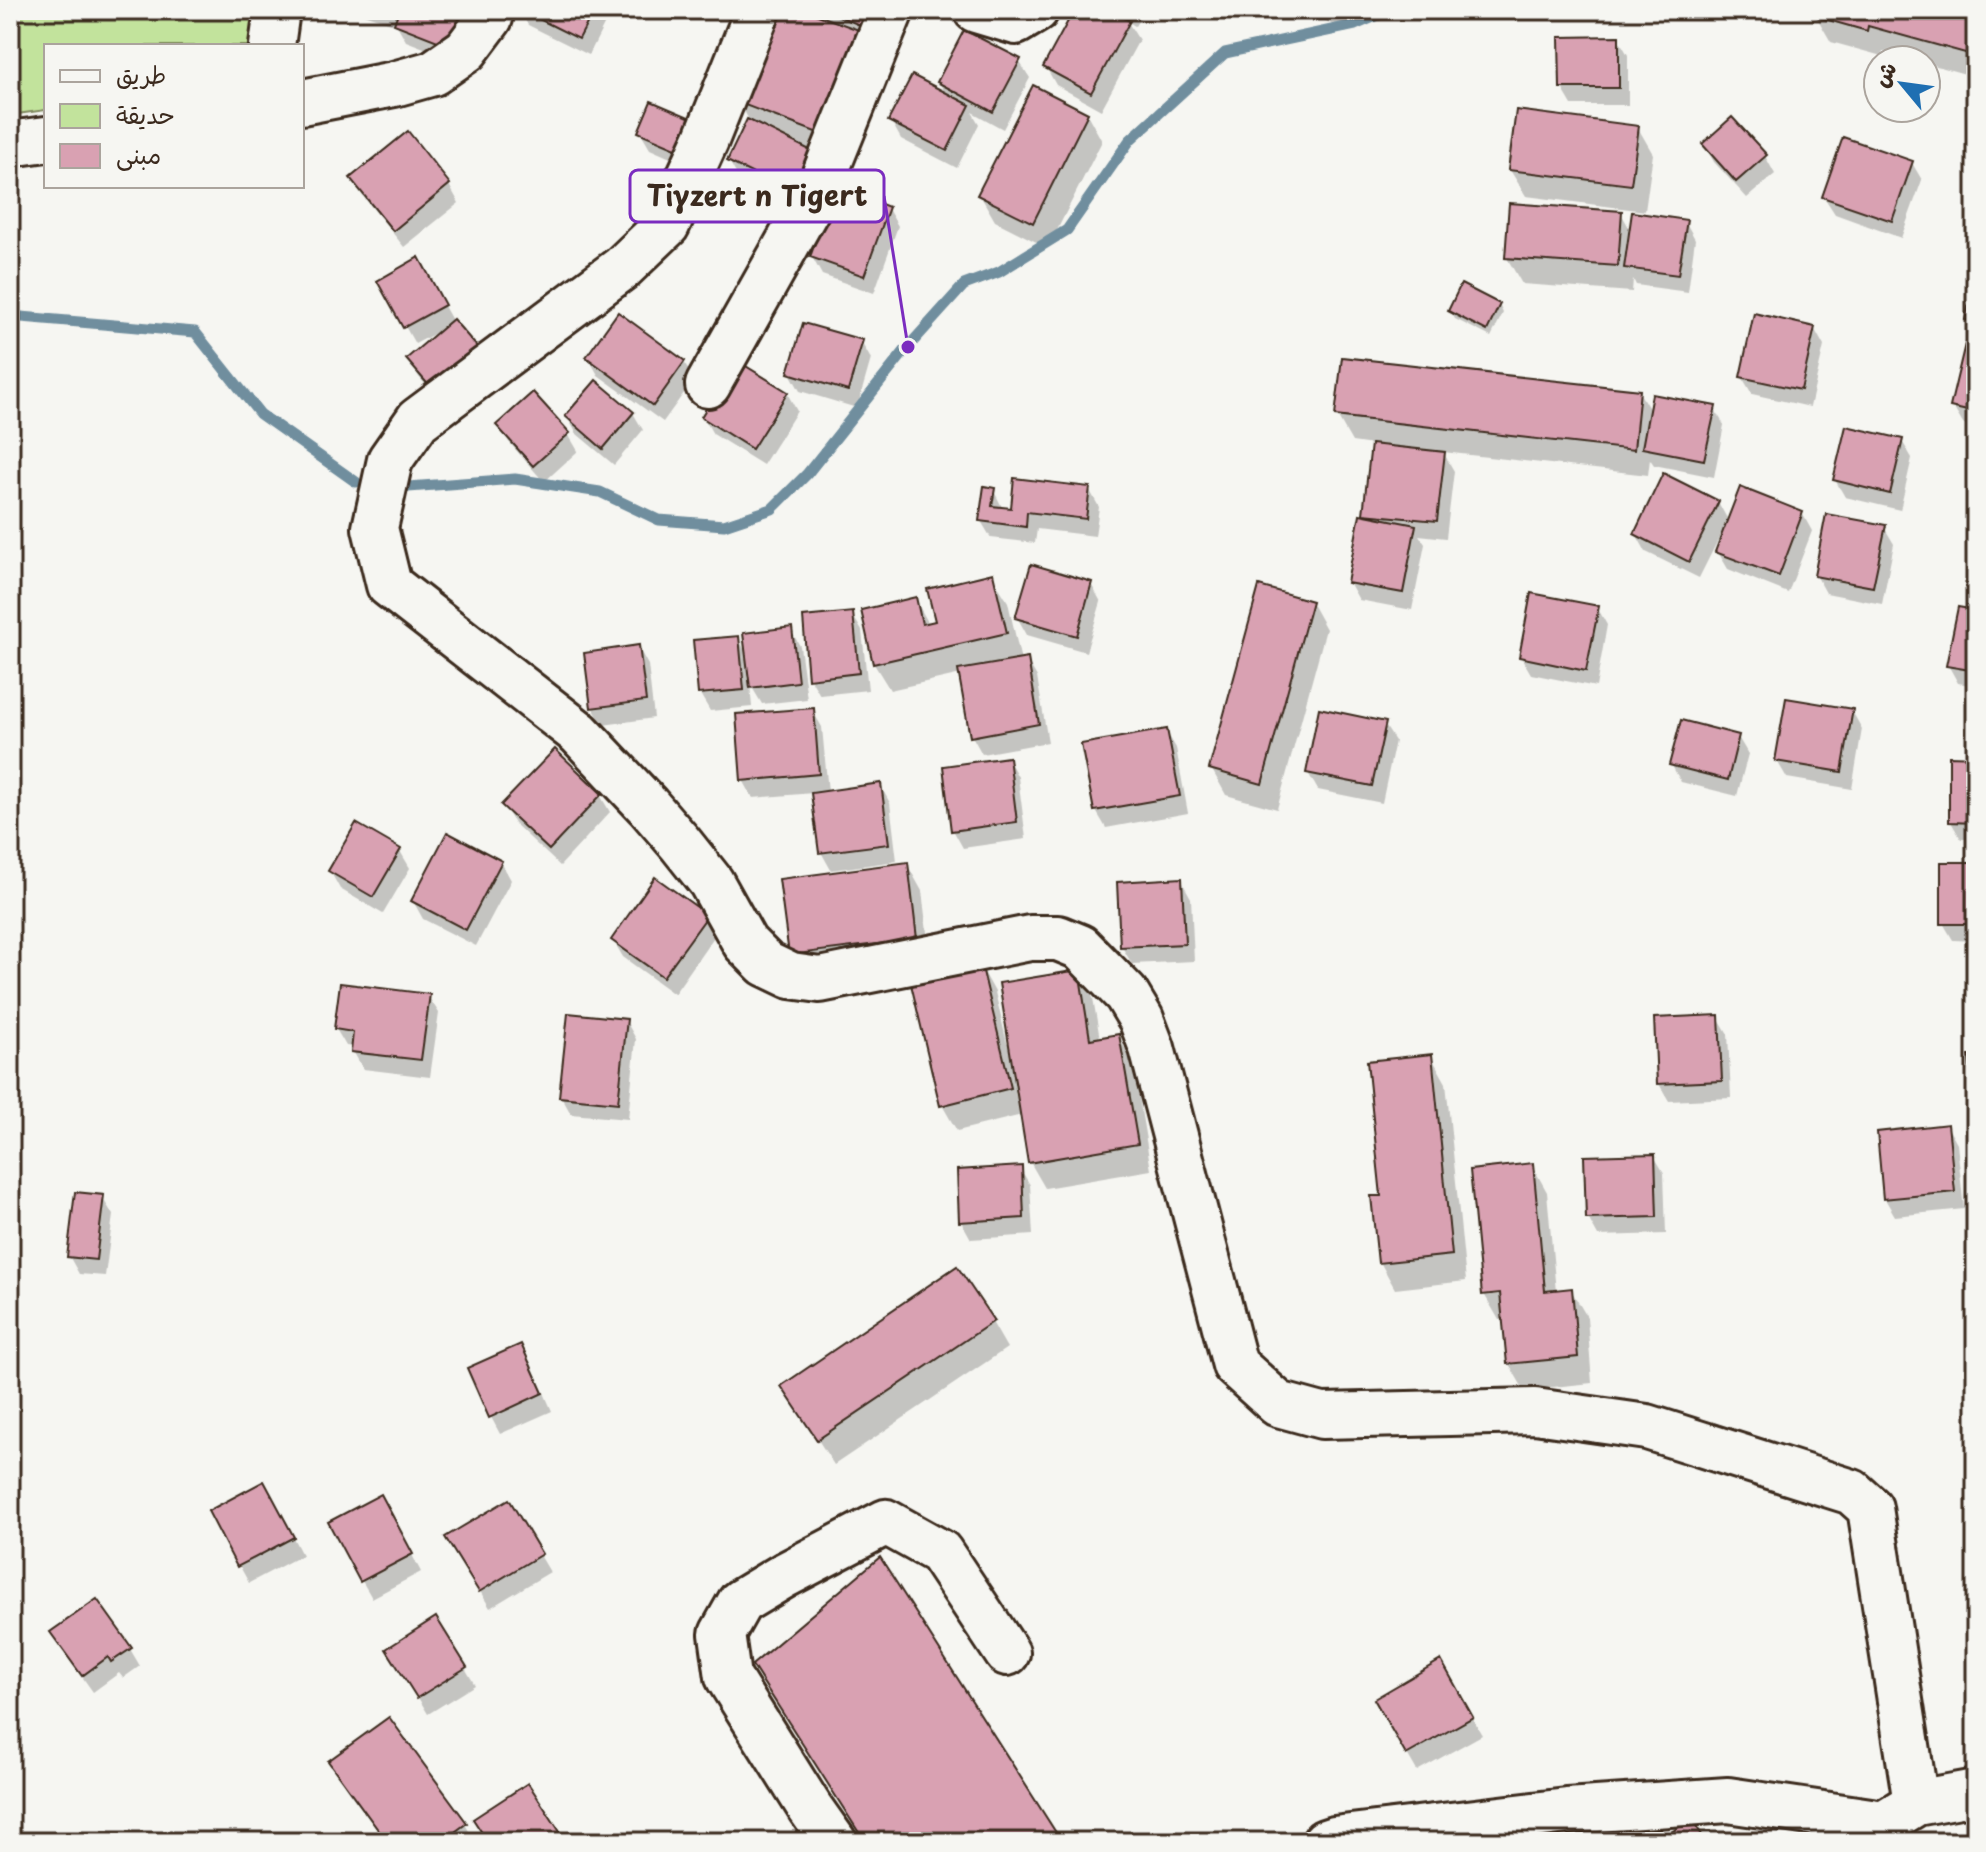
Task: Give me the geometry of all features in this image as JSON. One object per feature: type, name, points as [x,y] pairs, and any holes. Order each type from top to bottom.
[{"type":"street","points":[[272,44],[277,10]]},
{"type":"street","points":[[304,102],[433,73],[466,50],[490,18],[492,10]]},
{"type":"street","points":[[758,10],[706,140],[667,225],[622,268],[418,420],[390,460],[375,528],[389,585],[579,733],[648,806],[711,882],[745,943],[766,964],[791,976],[820,980],[1030,938],[1058,938],[1080,947],[1126,994],[1141,1019],[1152,1048],[1235,1365],[1278,1404],[1322,1416],[1535,1411],[1647,1427],[1852,1492],[1870,1508],[1885,1823]]},
{"type":"street","points":[[708,385],[820,186],[891,10]]},
{"type":"street","points":[[976,10],[1016,22],[1036,10]]},
{"type":"street","points":[[10,144],[44,139]]},
{"type":"street","points":[[834,1842],[728,1677],[722,1634],[740,1602],[886,1522],[940,1552],[1007,1653]]},
{"type":"street","points":[[1325,1842],[1567,1811],[1728,1800],[1885,1823],[1976,1792]]},
{"type":"green space","points":[[10,10],[266,10],[257,44],[44,44],[44,110],[10,115]]},
{"type":"building","points":[[399,10],[473,10],[458,49],[394,24]]},
{"type":"building","points":[[521,10],[594,10],[579,39]]},
{"type":"building","points":[[772,10],[804,10],[870,34],[831,138],[737,102]]},
{"type":"building","points":[[825,10],[879,10],[871,30]]},
{"type":"building","points":[[1074,10],[1109,10],[1130,21],[1091,93],[1043,67]]},
{"type":"building","points":[[1815,10],[1976,10],[1976,56],[1942,47],[1942,44],[1868,26],[1867,31],[1814,16]]},
{"type":"building","points":[[964,30],[1021,59],[993,112],[937,82]]},
{"type":"building","points":[[1619,36],[1619,88],[1560,88],[1559,37]]},
{"type":"building","points":[[912,75],[970,105],[947,151],[888,121]]},
{"type":"building","points":[[1033,85],[1088,113],[1033,223],[977,195]]},
{"type":"building","points":[[651,101],[703,123],[690,154],[638,132]]},
{"type":"building","points":[[1516,110],[1639,126],[1631,185],[1508,170]]},
{"type":"building","points":[[1732,117],[1767,155],[1736,182],[1702,144]]},
{"type":"building","points":[[747,119],[820,155],[800,197],[727,161]]},
{"type":"building","points":[[408,131],[450,184],[393,231],[350,178]]},
{"type":"building","points":[[1843,137],[1913,161],[1892,221],[1822,197]]},
{"type":"building","points":[[840,174],[865,183],[861,196],[889,207],[864,276],[810,257]]},
{"type":"building","points":[[1509,203],[1622,211],[1618,266],[1505,258]]},
{"type":"building","points":[[1632,212],[1687,220],[1678,275],[1624,268]]},
{"type":"building","points":[[419,257],[445,305],[403,328],[377,281]]},
{"type":"building","points":[[1976,272],[1976,322],[1965,320]]},
{"type":"building","points":[[1461,284],[1500,304],[1487,331],[1448,311]]},
{"type":"building","points":[[618,312],[685,361],[653,406],[586,357]]},
{"type":"building","points":[[1754,313],[1815,327],[1801,390],[1740,377]]},
{"type":"building","points":[[453,319],[485,356],[438,396],[406,359]]},
{"type":"building","points":[[803,323],[863,340],[848,391],[788,373]]},
{"type":"building","points":[[1965,344],[1976,346],[1976,413],[1950,407]]},
{"type":"building","points":[[1342,357],[1640,390],[1634,450],[1335,416]]},
{"type":"building","points":[[736,360],[788,392],[752,449],[701,417]]},
{"type":"building","points":[[596,380],[634,412],[603,449],[565,416]]},
{"type":"building","points":[[533,392],[570,433],[533,466],[496,425]]},
{"type":"building","points":[[1652,394],[1716,406],[1704,460],[1642,448]]},
{"type":"building","points":[[1846,426],[1903,439],[1890,494],[1833,480]]},
{"type":"building","points":[[1371,444],[1445,452],[1437,521],[1363,514]]},
{"type":"building","points":[[1663,473],[1719,501],[1689,562],[1634,534]]},
{"type":"building","points":[[1014,478],[1090,487],[1086,519],[1027,512],[1026,527],[979,521],[984,486],[995,488],[992,506],[1011,508]]},
{"type":"building","points":[[1740,487],[1803,512],[1779,576],[1715,552]]},
{"type":"building","points":[[1360,514],[1416,525],[1403,593],[1347,583]]},
{"type":"building","points":[[1826,514],[1886,525],[1873,587],[1814,576]]},
{"type":"building","points":[[1031,564],[1092,582],[1077,636],[1015,618]]},
{"type":"building","points":[[993,573],[1007,633],[873,664],[861,610],[916,597],[922,624],[935,621],[927,589]]},
{"type":"building","points":[[1259,586],[1312,601],[1262,784],[1209,769]]},
{"type":"building","points":[[1531,593],[1599,606],[1586,671],[1519,657]]},
{"type":"building","points":[[1958,607],[1976,610],[1976,671],[1946,666]]},
{"type":"building","points":[[853,612],[859,673],[808,679],[803,617]]},
{"type":"building","points":[[792,627],[798,682],[750,688],[743,633]]},
{"type":"building","points":[[739,636],[744,690],[698,694],[693,640]]},
{"type":"building","points":[[639,645],[646,701],[591,708],[584,653]]},
{"type":"building","points":[[1028,658],[1039,724],[970,737],[958,670]]},
{"type":"building","points":[[1786,698],[1853,709],[1842,772],[1775,761]]},
{"type":"building","points":[[814,708],[819,774],[741,781],[736,714]]},
{"type":"building","points":[[1319,708],[1386,722],[1372,786],[1306,773]]},
{"type":"building","points":[[1681,720],[1739,735],[1728,780],[1669,765]]},
{"type":"building","points":[[1167,729],[1180,796],[1094,811],[1081,744]]},
{"type":"building","points":[[555,749],[602,794],[549,850],[501,805]]},
{"type":"building","points":[[1949,756],[1976,757],[1976,823],[1949,822]]},
{"type":"building","points":[[1009,757],[1017,822],[951,831],[943,766]]},
{"type":"building","points":[[881,783],[889,844],[819,853],[811,793]]},
{"type":"building","points":[[356,823],[401,849],[373,897],[328,871]]},
{"type":"building","points":[[447,832],[502,861],[466,930],[411,901]]},
{"type":"building","points":[[908,862],[917,939],[789,955],[779,879]]},
{"type":"building","points":[[1941,862],[1976,862],[1976,924],[1941,924]]},
{"type":"building","points":[[655,877],[708,915],[663,977],[611,940]]},
{"type":"building","points":[[1182,878],[1185,944],[1120,947],[1117,882]]},
{"type":"building","points":[[981,963],[1011,1088],[940,1106],[910,980]]},
{"type":"building","points":[[1079,970],[1090,1039],[1119,1034],[1138,1144],[1028,1163],[999,983]]},
{"type":"building","points":[[340,983],[430,994],[421,1060],[351,1052],[353,1032],[334,1029]]},
{"type":"building","points":[[568,1013],[627,1019],[618,1103],[559,1097]]},
{"type":"building","points":[[1719,1015],[1722,1081],[1657,1084],[1654,1018]]},
{"type":"building","points":[[1432,1054],[1452,1255],[1378,1263],[1371,1196],[1381,1196],[1367,1061]]},
{"type":"building","points":[[1969,1056],[1976,1056],[1976,1180]]},
{"type":"building","points":[[1948,1124],[1955,1192],[1883,1199],[1877,1132]]},
{"type":"building","points":[[1655,1154],[1657,1217],[1586,1219],[1584,1156]]},
{"type":"building","points":[[1533,1163],[1545,1291],[1572,1288],[1578,1357],[1507,1364],[1500,1293],[1482,1295],[1470,1170]]},
{"type":"building","points":[[1022,1166],[1024,1218],[959,1222],[957,1170]]},
{"type":"building","points":[[75,1192],[104,1195],[96,1260],[67,1257]]},
{"type":"building","points":[[957,1266],[994,1321],[817,1440],[781,1386]]},
{"type":"building","points":[[521,1344],[543,1393],[489,1418],[467,1368]]},
{"type":"building","points":[[264,1481],[294,1537],[237,1567],[208,1511]]},
{"type":"building","points":[[381,1494],[413,1554],[360,1582],[328,1522]]},
{"type":"building","points":[[509,1499],[542,1554],[479,1592],[445,1537]]},
{"type":"building","points":[[880,1557],[1062,1842],[865,1842],[752,1665]]},
{"type":"building","points":[[97,1599],[132,1648],[111,1662],[108,1657],[82,1676],[50,1632]]},
{"type":"building","points":[[436,1617],[467,1667],[417,1698],[386,1649]]},
{"type":"building","points":[[1441,1660],[1473,1717],[1406,1755],[1374,1699]]},
{"type":"building","points":[[389,1717],[467,1823],[441,1842],[387,1842],[328,1761]]},
{"type":"building","points":[[528,1783],[566,1841],[488,1842],[473,1819]]},
{"type":"building","points":[[1691,1819],[1707,1842],[1657,1842]]},
{"type":"waterway","points":[[395,488],[515,479],[600,492],[659,520],[724,525],[772,509],[807,474],[908,347],[964,285],[999,272],[1067,230],[1130,140],[1225,53],[1355,25],[1390,10]]},
{"type":"waterway","points":[[10,316],[195,332],[260,414],[356,482]]},
{"type":"place","name":"Tiɣzert n Tigert","points":[[908,347]]}]
